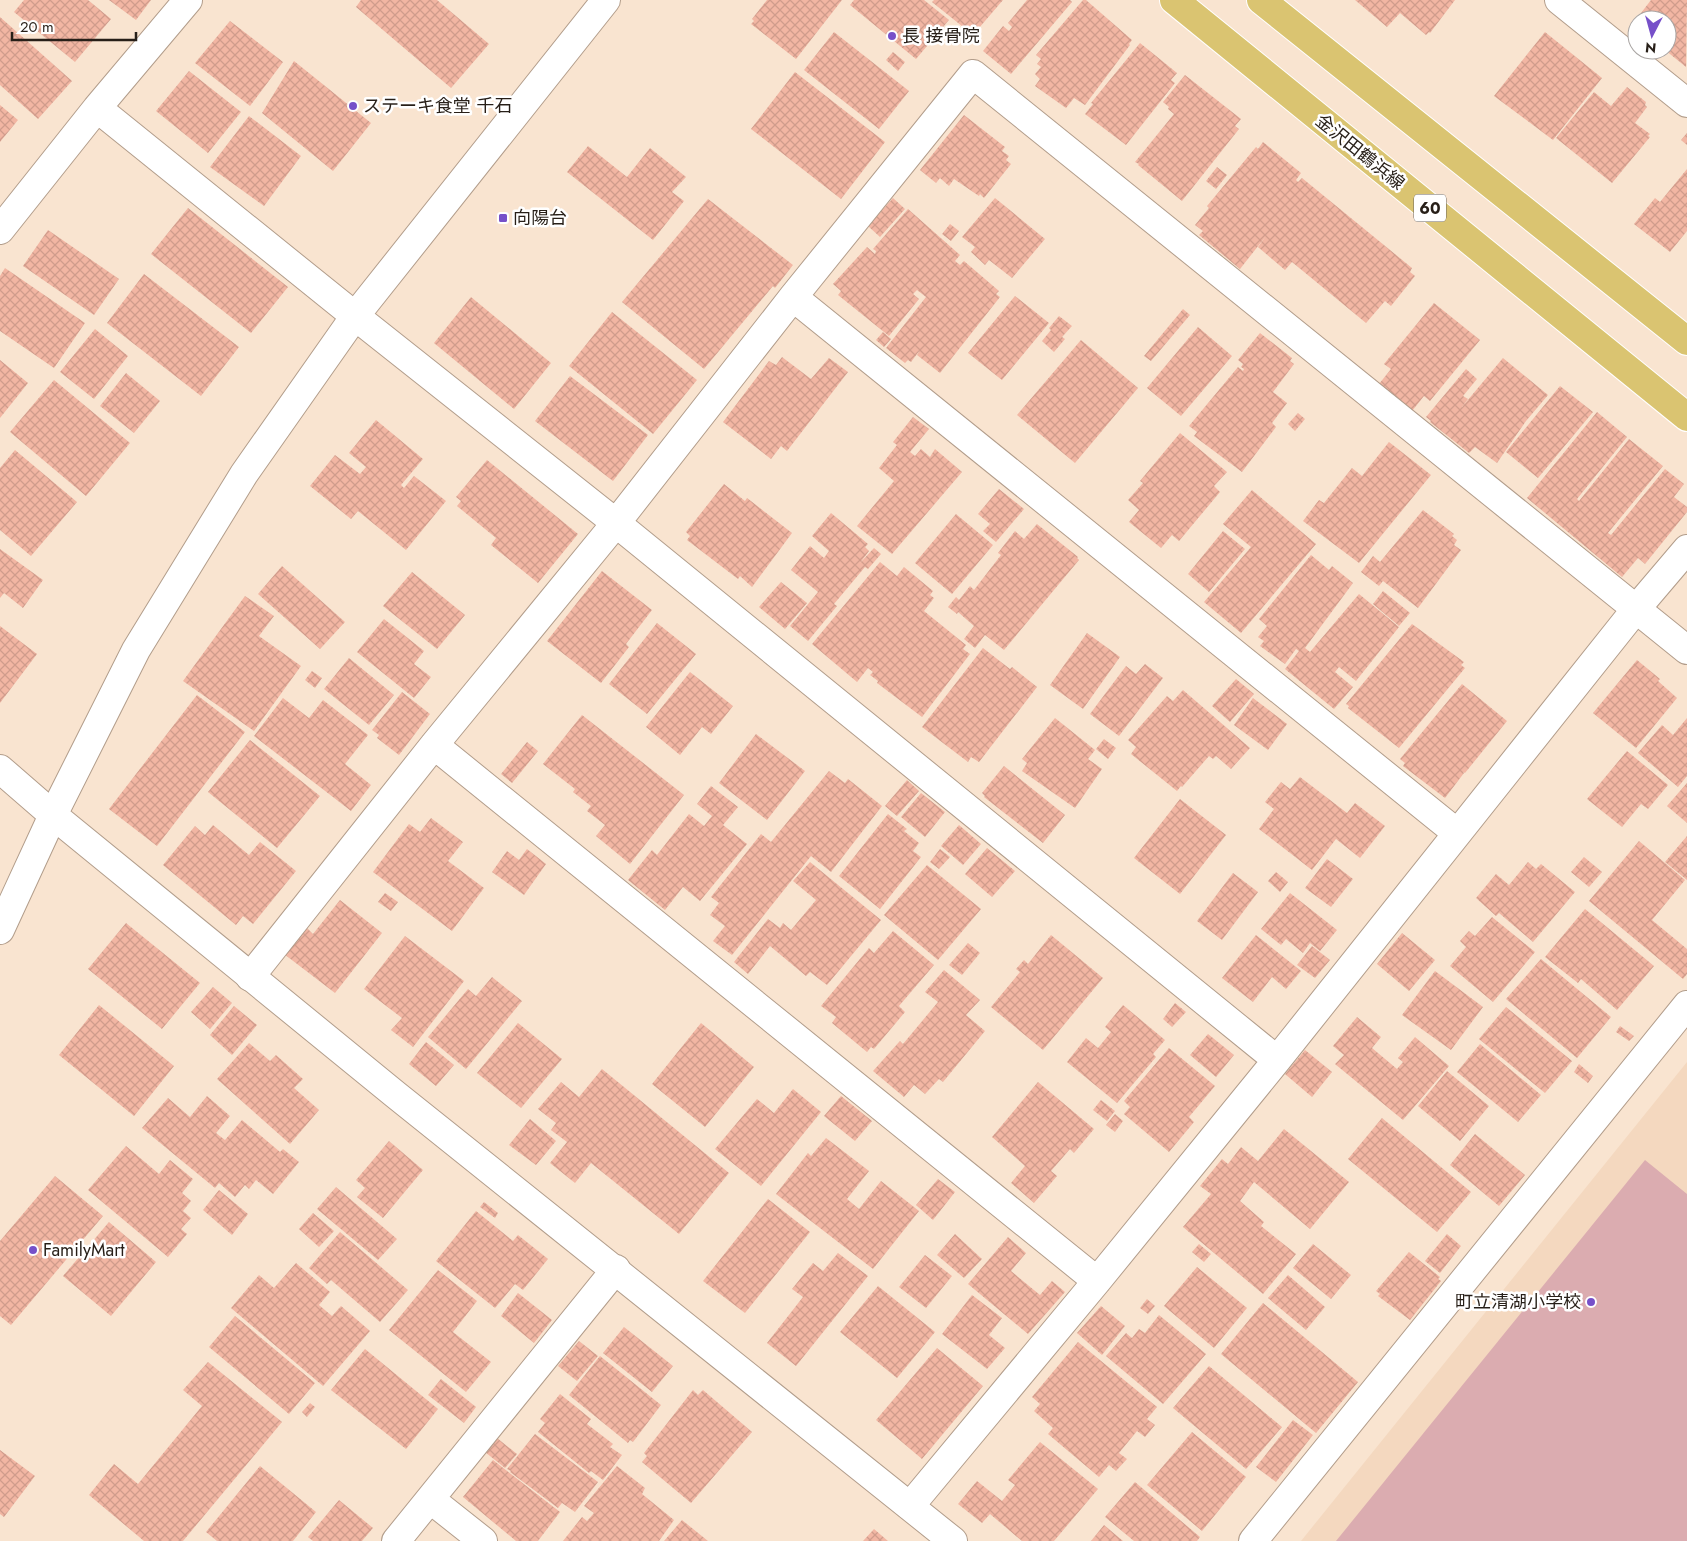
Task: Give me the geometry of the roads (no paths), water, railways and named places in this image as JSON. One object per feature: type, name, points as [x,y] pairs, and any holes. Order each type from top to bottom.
[{"type":"main road","name":"金沢田鶴浜線","points":[[1174,0],[1687,417]]},
{"type":"main road","points":[[1261,0],[1687,341]]},
{"type":"street","points":[[0,230],[97,108],[188,0]]},
{"type":"street","points":[[0,930],[53,815],[136,650],[244,474],[355,316],[606,0]]},
{"type":"street","points":[[1559,0],[1687,103]]},
{"type":"street","points":[[250,977],[434,745],[616,523],[973,74],[1687,650]]},
{"type":"street","points":[[97,108],[616,523],[1277,1060]]},
{"type":"street","points":[[794,297],[1457,833]]},
{"type":"street","points":[[910,1506],[1277,1060],[1636,609],[1687,549]]},
{"type":"street","points":[[434,745],[1097,1281]]},
{"type":"street","points":[[0,769],[250,977],[954,1541]]},
{"type":"street","points":[[1252,1541],[1687,1005]]},
{"type":"street","points":[[396,1541],[616,1270]]},
{"type":"street","points":[[430,1499],[483,1541]]},
{"type":"place","name":"長 接骨院","points":[[892,36]]},
{"type":"place","name":"ステーキ食堂 千石","points":[[353,106]]},
{"type":"place","name":"向陽台","points":[[503,218]]},
{"type":"place","name":"FamilyMart","points":[[33,1250]]},
{"type":"place","name":"町立清湖小学校","points":[[1591,1302]]}]
